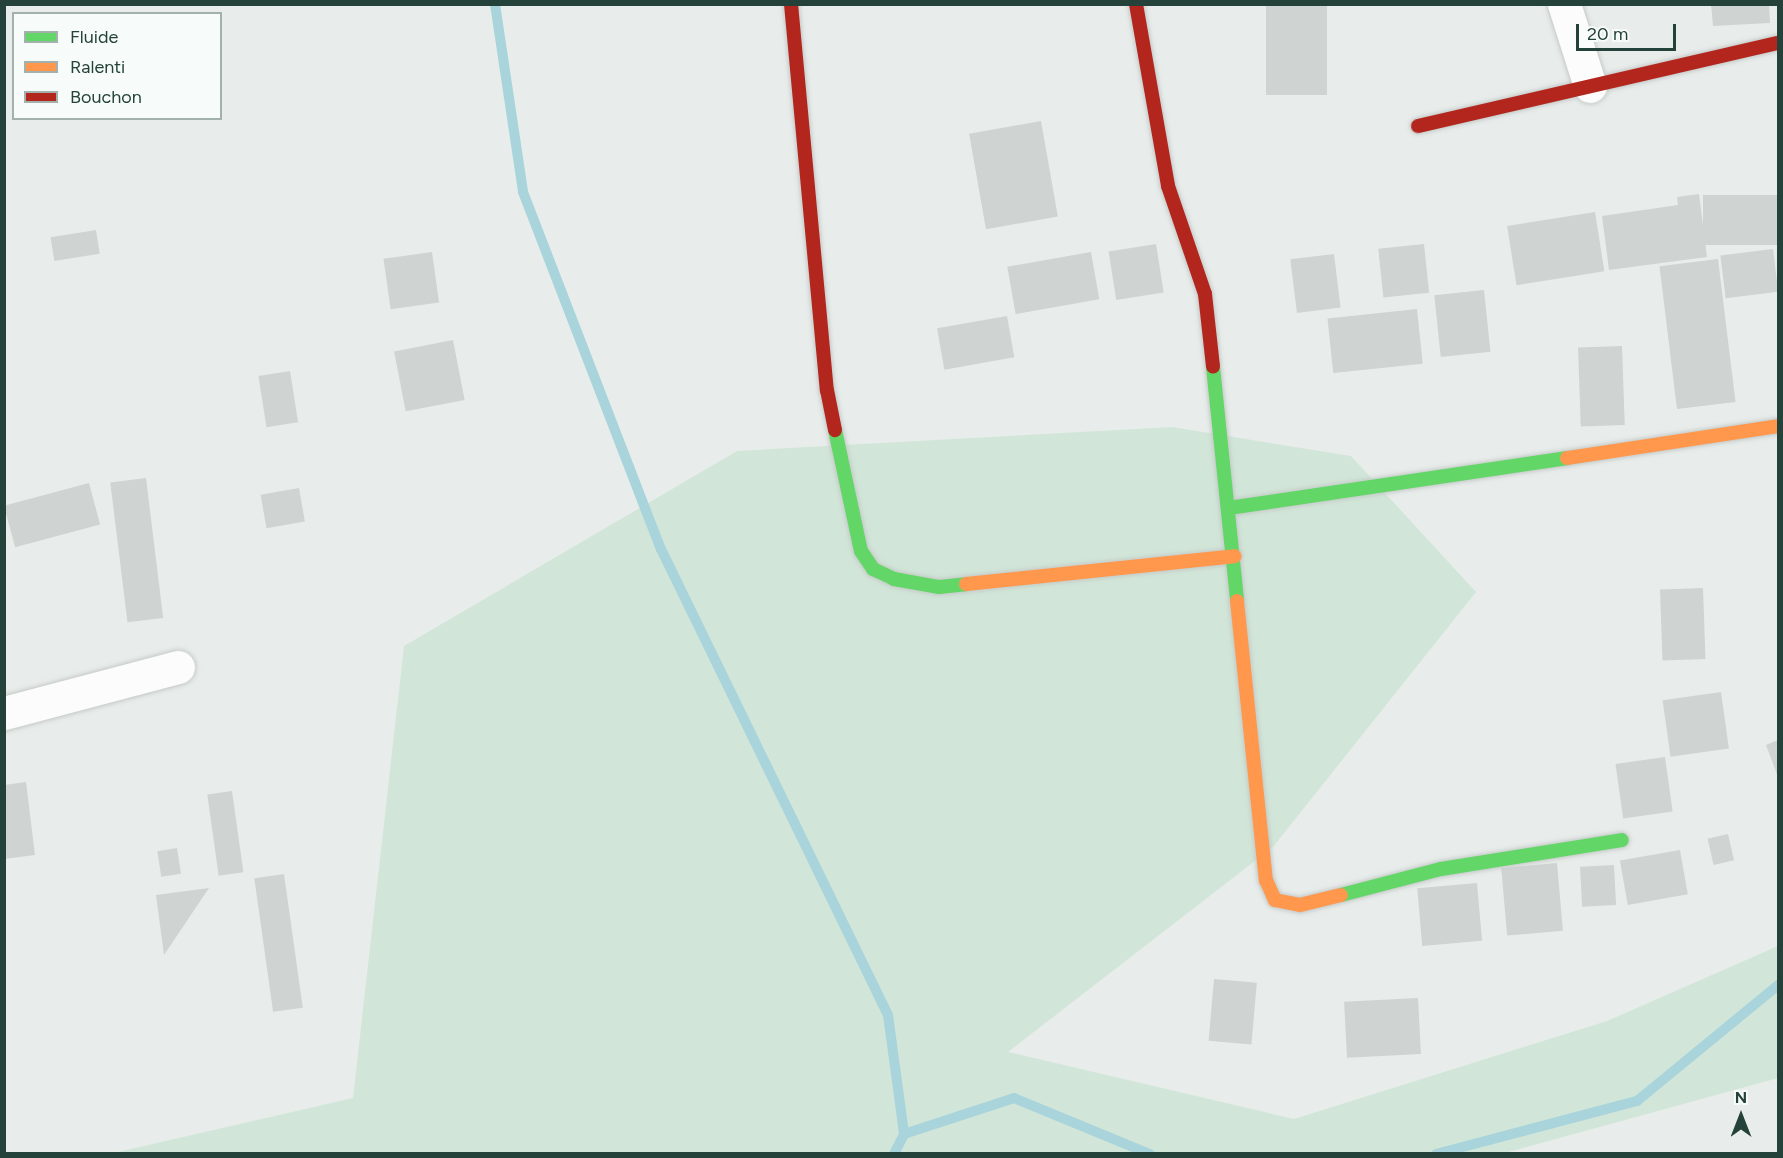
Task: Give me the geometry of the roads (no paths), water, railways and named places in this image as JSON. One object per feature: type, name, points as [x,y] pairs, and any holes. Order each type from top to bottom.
[{"type":"street","points":[[790,4],[827,390],[861,551],[873,568],[894,579],[939,587],[1235,556]]},
{"type":"street","points":[[1136,4],[1168,186],[1205,294],[1235,556],[1266,880],[1275,900],[1300,905],[1441,869],[1622,840]]},
{"type":"street","points":[[1564,4],[1590,86]]},
{"type":"street","points":[[1418,126],[1779,43]]},
{"type":"street","points":[[1229,508],[1779,426]]},
{"type":"street","points":[[4,713],[178,667]]},
{"type":"waterway","points":[[495,4],[523,192],[661,549],[888,1015],[904,1134]]},
{"type":"waterway","points":[[1436,1154],[1637,1101],[1778,985]]},
{"type":"waterway","points":[[894,1154],[904,1134],[1014,1098],[1150,1154]]}]
